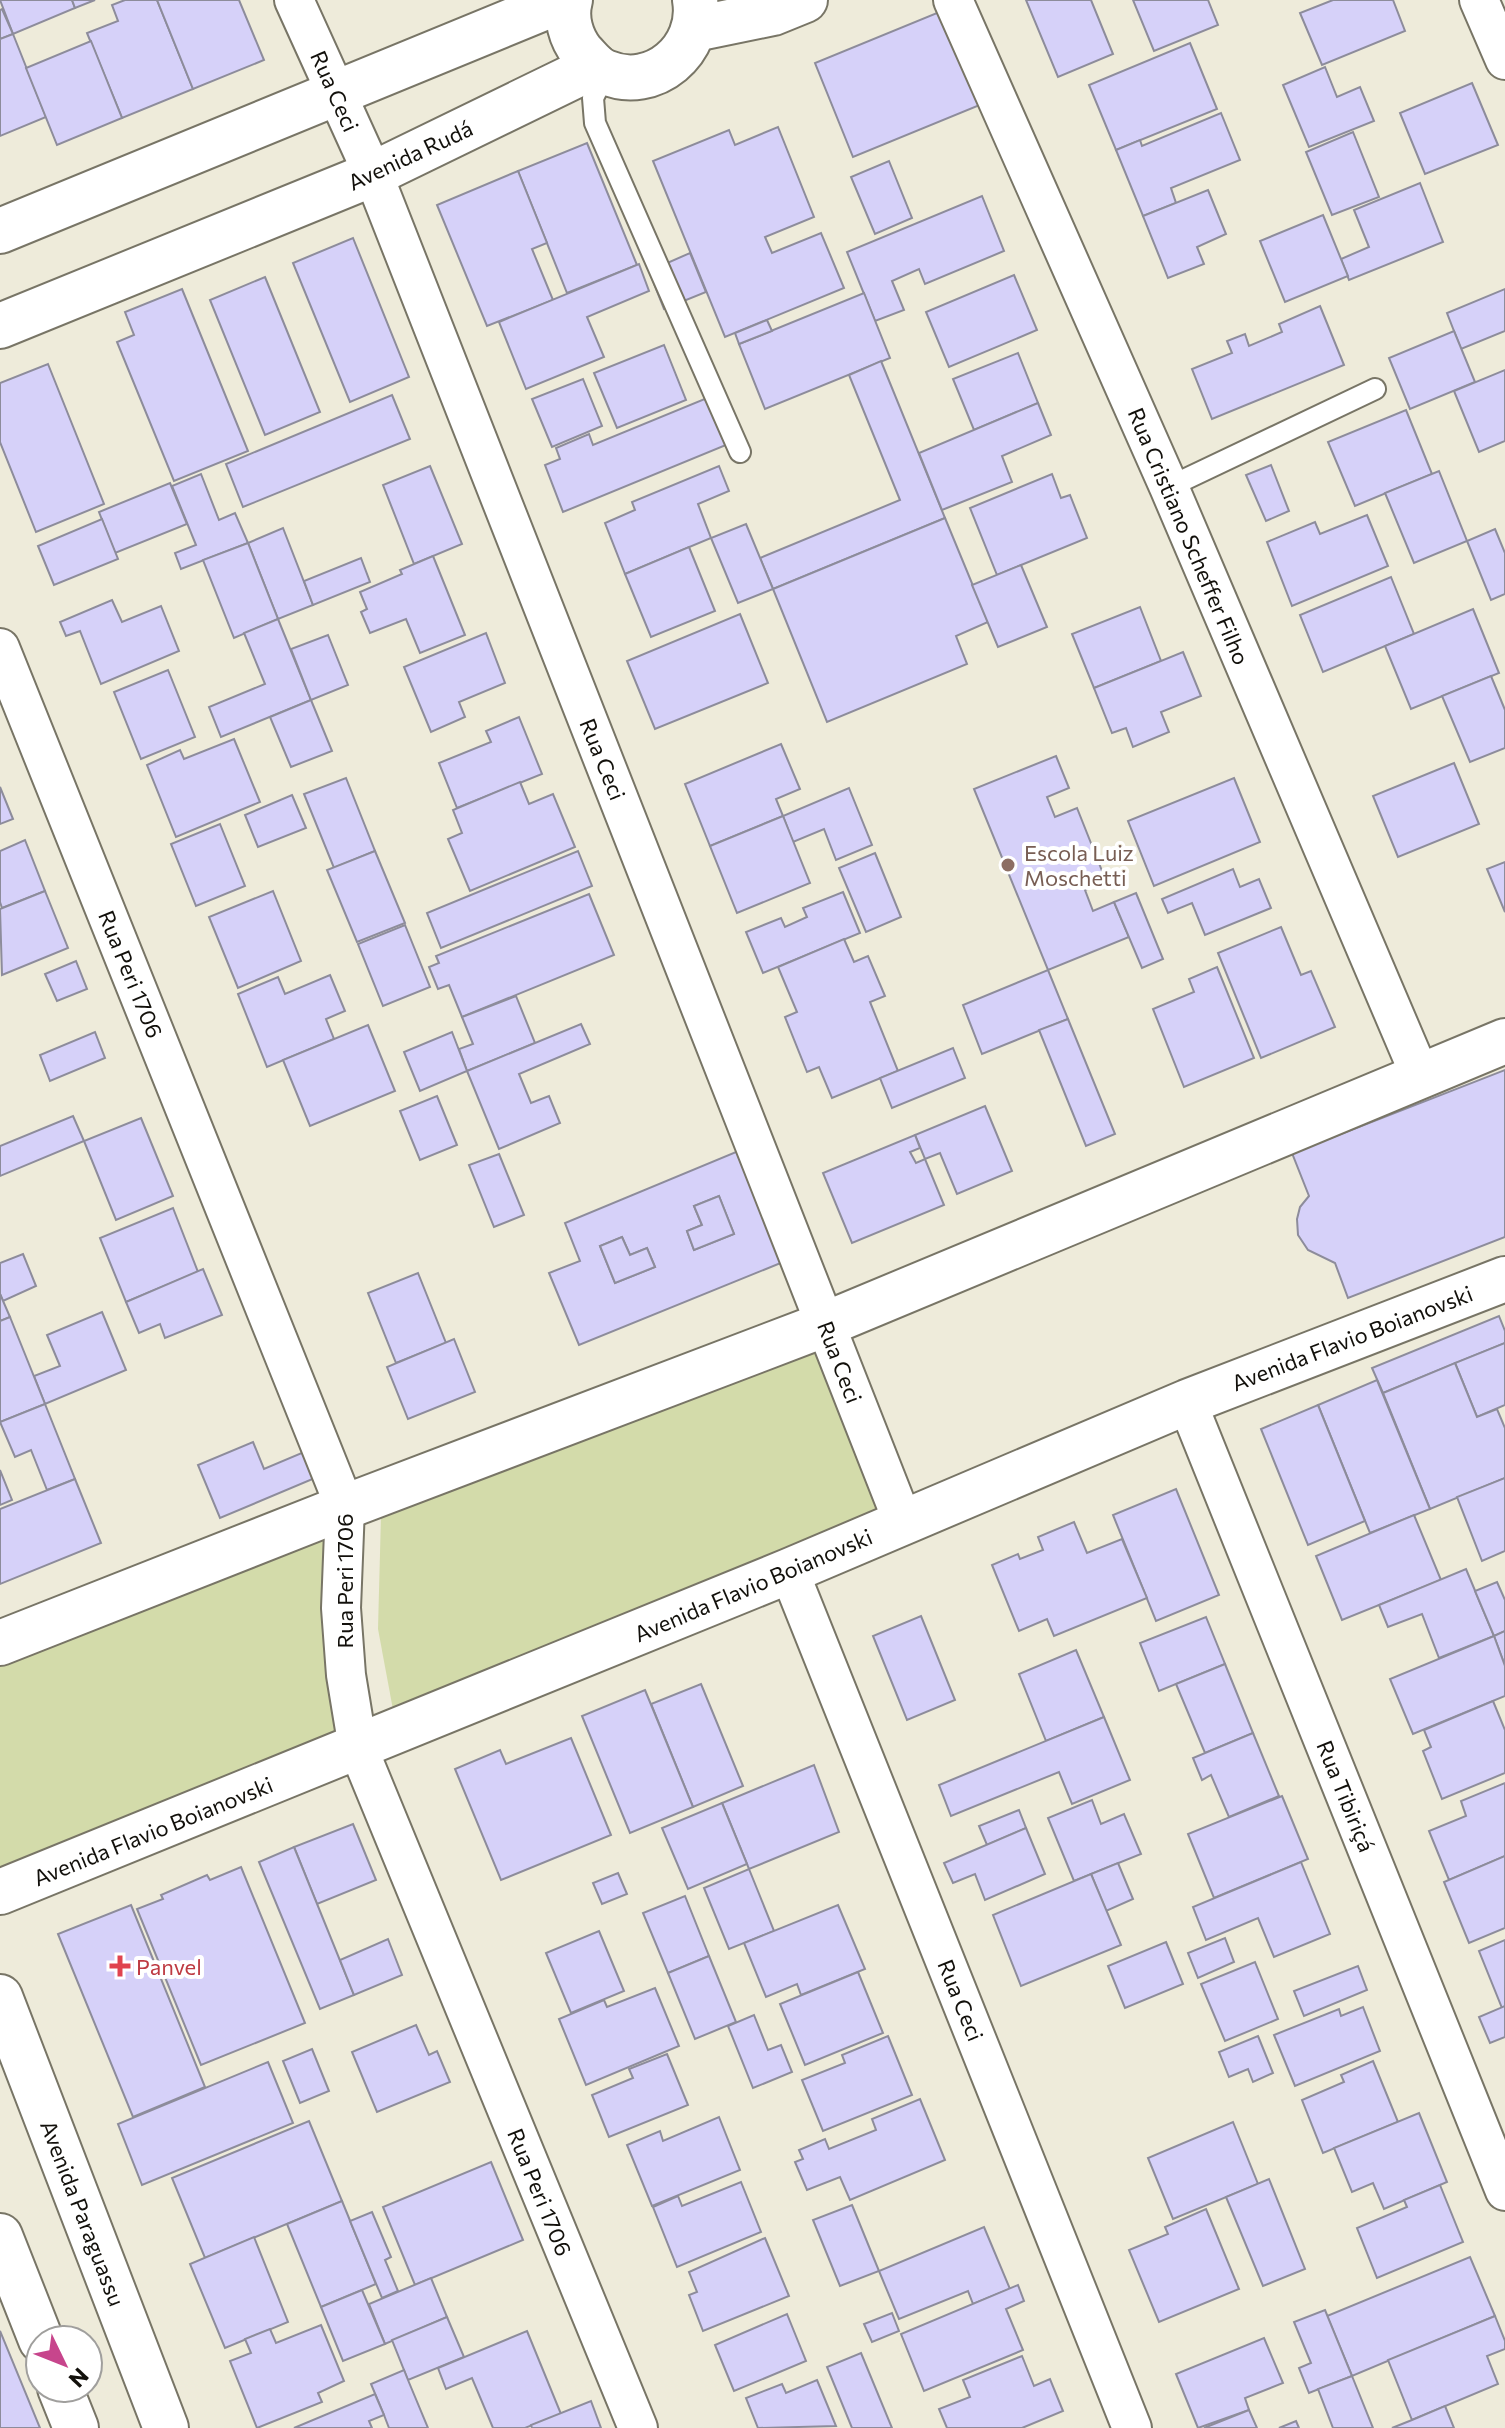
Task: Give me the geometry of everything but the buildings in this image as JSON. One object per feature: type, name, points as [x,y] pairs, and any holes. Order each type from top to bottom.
[{"type":"street","name":"Rua Ceci","points":[[294,0],[373,174],[903,1522]]},
{"type":"street","points":[[0,231],[563,0]]},
{"type":"street","points":[[570,0],[569,27],[576,44],[600,69],[624,77],[647,76],[669,66],[685,50],[695,14],[773,13],[805,0]]},
{"type":"street","name":"Rua Cristiano Scheffer Filho","points":[[953,0],[1169,487],[1420,1075]]},
{"type":"street","points":[[1479,0],[1505,60]]},
{"type":"street","name":"Avenida Rudá","points":[[0,326],[373,174],[600,69]]},
{"type":"street","name":"Rua Peri 1706","points":[[0,648],[345,1507],[341,1608],[346,1675],[358,1748],[638,2428]]},
{"type":"street","points":[[0,1643],[345,1507],[826,1324],[1505,1041]]},
{"type":"street","name":"Avenida Flavio Boianovski","points":[[0,1892],[789,1571],[1187,1402],[1505,1279]]},
{"type":"street","name":"Rua Tibiriçá","points":[[1187,1402],[1505,2191]]},
{"type":"street","name":"Rua Ceci","points":[[789,1571],[1132,2428]]},
{"type":"street","name":"Avenida Paraguassu","points":[[0,1997],[166,2428]]},
{"type":"street","points":[[0,2236],[35,2324]]},
{"type":"street","points":[[66,2404],[76,2428]]},
{"type":"lane","points":[[600,69],[593,98],[595,123],[740,452]]},
{"type":"lane","points":[[1169,487],[1375,389]]},
{"type":"green space","points":[[819,1334],[887,1510],[394,1715],[378,1629],[381,1516]]},
{"type":"green space","points":[[333,1532],[353,1732],[0,1872],[0,1667]]},
{"type":"place","name":"Escola Luiz Moschetti","points":[[1008,865]]},
{"type":"place","name":"Panvel","points":[[120,1966]]}]
